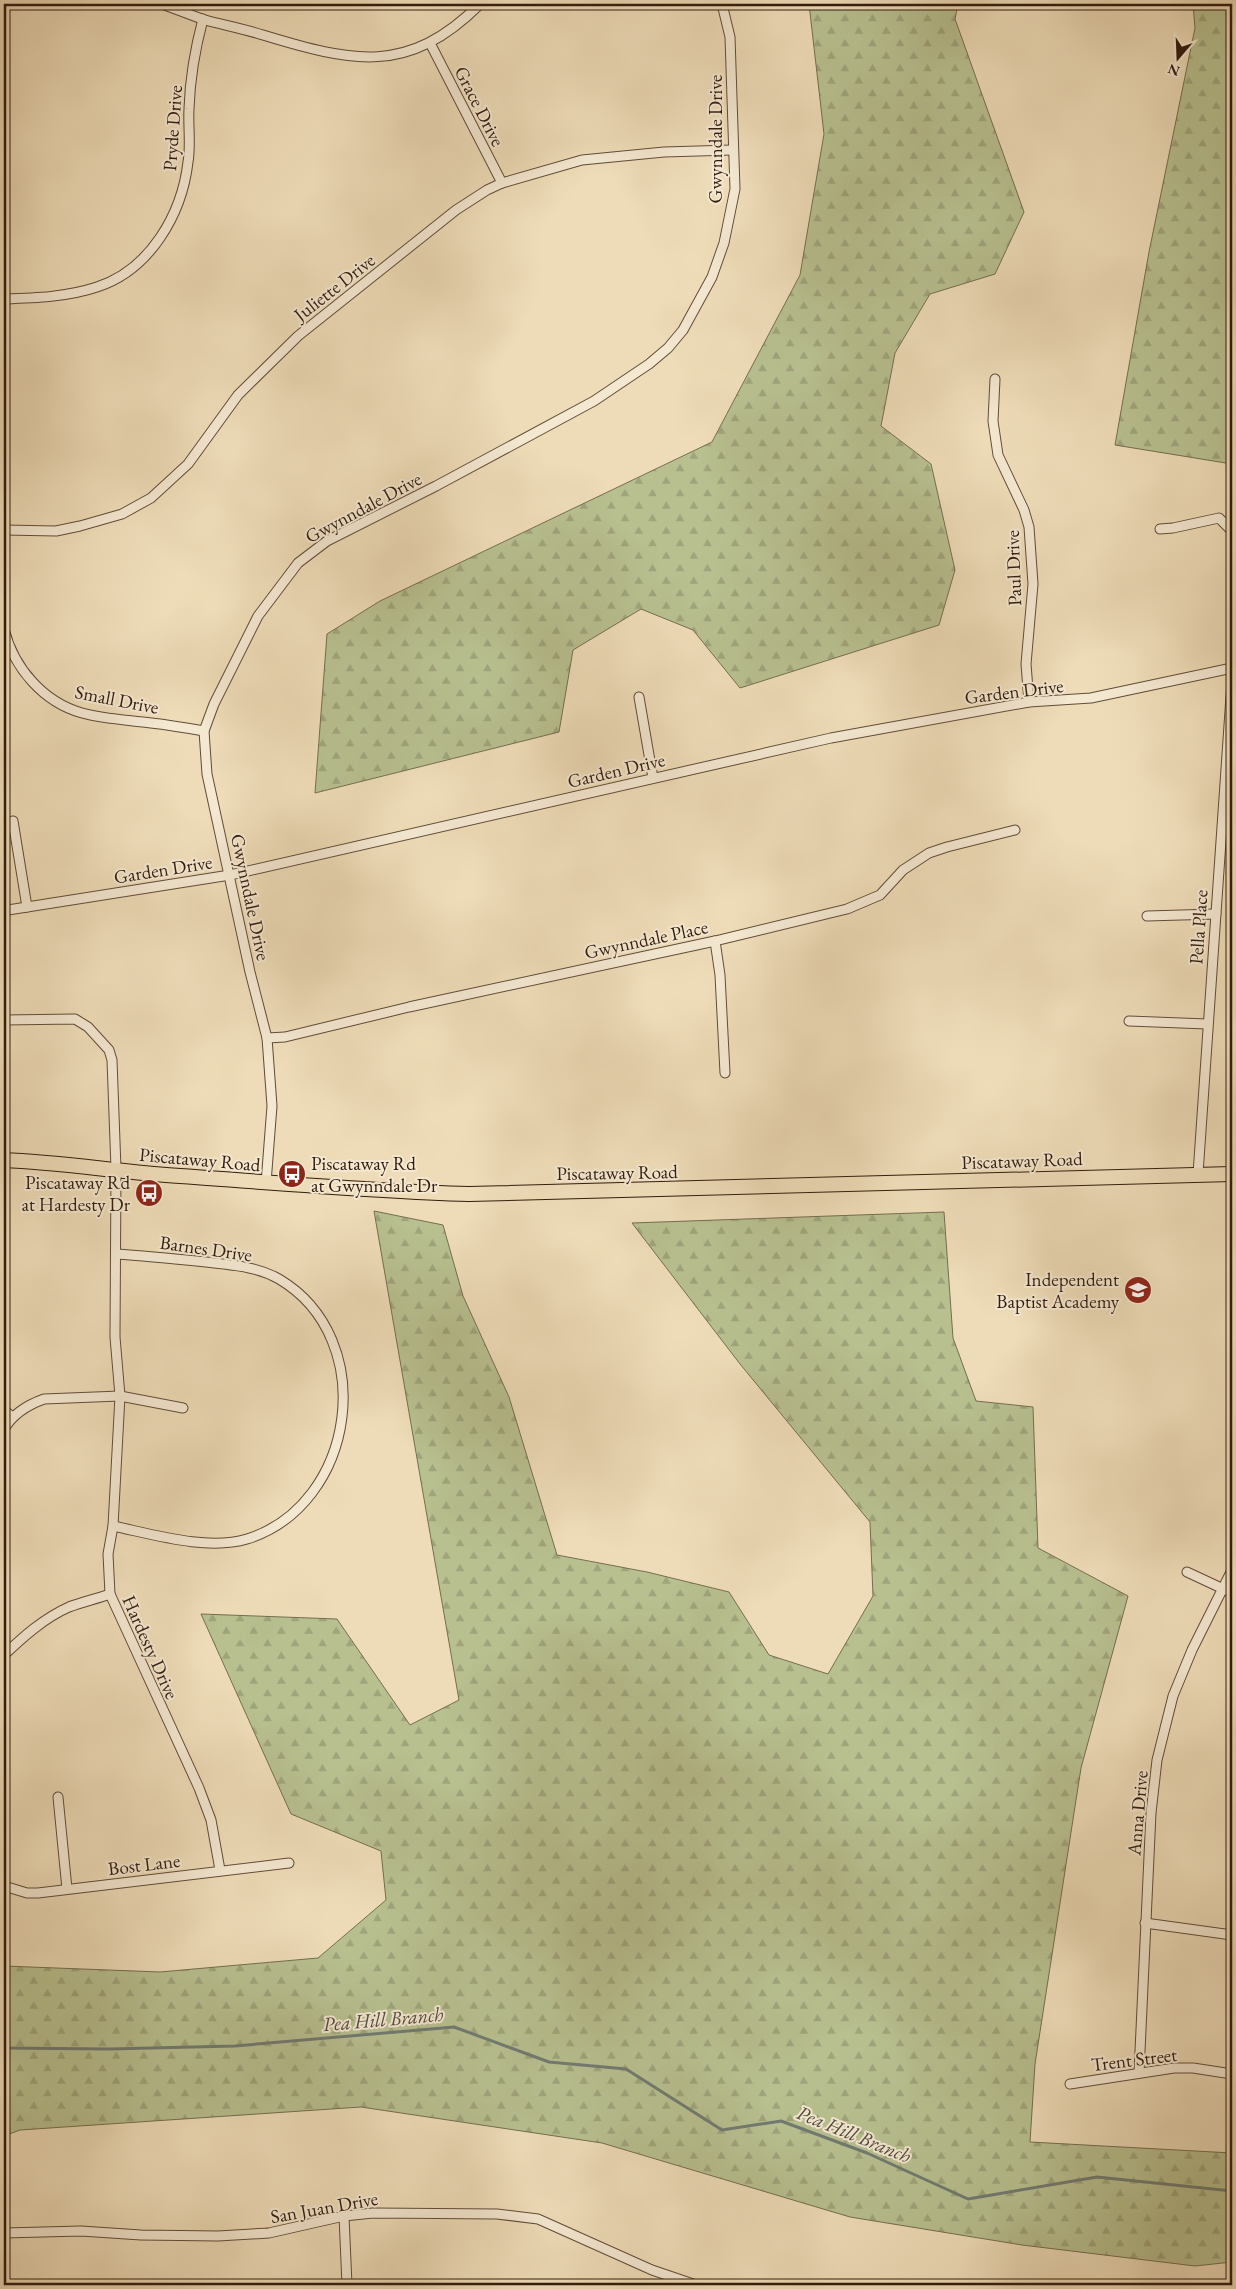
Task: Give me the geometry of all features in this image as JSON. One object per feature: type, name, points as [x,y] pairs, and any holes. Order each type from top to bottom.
[{"type":"main road","name":"Piscataway Road","points":[[4,1160],[52,1161],[266,1183],[382,1191],[469,1194],[1232,1174]]},
{"type":"street","points":[[162,4],[203,19],[300,46],[352,57],[387,57],[430,43],[454,27],[480,4]]},
{"type":"street","name":"Gwynndale Drive","points":[[266,1183],[272,1106],[267,1038],[250,972],[207,774],[204,731],[214,704],[258,616],[298,563],[327,542],[445,482],[594,402],[650,364],[668,348],[683,330],[712,277],[721,252],[735,189],[732,150],[730,37],[722,4]]},
{"type":"street","name":"Pryde Drive","points":[[4,299],[43,298],[98,287],[122,276],[132,268],[164,233],[179,202],[189,161],[193,58],[203,19]]},
{"type":"street","name":"Grace Drive","points":[[430,43],[502,183]]},
{"type":"street","name":"Juliette Drive","points":[[4,530],[56,531],[87,525],[122,514],[151,498],[188,464],[238,395],[298,336],[456,210],[502,183],[582,160],[664,152],[732,150]]},
{"type":"street","name":"Paul Drive","points":[[995,379],[993,408],[995,439],[1004,470],[1024,510],[1031,546],[1032,584],[1026,664],[1029,702]]},
{"type":"street","points":[[1160,529],[1220,518],[1232,531]]},
{"type":"street","name":"Small Drive","points":[[4,629],[12,654],[26,675],[45,694],[66,707],[95,716],[204,731]]},
{"type":"street","name":"Garden Drive","points":[[8,910],[230,875],[831,738],[1029,702],[1091,698],[1232,668]]},
{"type":"street","name":"Pella Place","points":[[1198,1174],[1232,682]]},
{"type":"street","points":[[639,697],[653,778]]},
{"type":"street","points":[[13,821],[27,907]]},
{"type":"street","name":"Gwynndale Place","points":[[267,1038],[286,1037],[409,1007],[806,920],[869,901],[880,895],[903,870],[929,854],[947,847],[1015,830]]},
{"type":"street","points":[[1147,916],[1216,914]]},
{"type":"street","points":[[715,941],[720,975],[726,1073]]},
{"type":"street","name":"Hardesty Drive","points":[[4,1020],[74,1019],[88,1027],[109,1050],[112,1060],[116,1169],[115,1338],[120,1396],[112,1526],[108,1554],[110,1594],[199,1788],[211,1820],[220,1870]]},
{"type":"street","points":[[1129,1021],[1207,1024]]},
{"type":"street","name":"Barnes Drive","points":[[112,1526],[192,1542],[245,1540],[276,1528],[299,1508],[324,1476],[337,1442],[343,1391],[338,1353],[324,1324],[296,1290],[278,1279],[246,1266],[116,1254]]},
{"type":"street","points":[[4,1429],[12,1417],[35,1403],[44,1400],[120,1396],[183,1408]]},
{"type":"street","points":[[4,1410],[12,1417]]},
{"type":"street","name":"Anna Drive","points":[[1139,2073],[1151,1813],[1161,1741],[1177,1687],[1210,1611],[1228,1591],[1232,1570]]},
{"type":"street","points":[[1187,1572],[1228,1591]]},
{"type":"street","points":[[4,1655],[41,1623],[52,1616],[69,1607],[110,1594]]},
{"type":"street","points":[[58,1797],[67,1889]]},
{"type":"street","name":"Bost Lane","points":[[4,1886],[27,1893],[126,1884],[220,1870],[289,1863]]},
{"type":"street","points":[[1145,1923],[1232,1935]]},
{"type":"street","name":"Trent Street","points":[[1070,2084],[1183,2068],[1232,2074]]},
{"type":"street","name":"San Juan Drive","points":[[4,2233],[81,2231],[141,2235],[218,2236],[269,2233],[344,2216],[400,2211],[526,2216],[652,2270],[696,2285]]},
{"type":"street","points":[[344,2216],[347,2285]]},
{"type":"green space","points":[[809,4],[958,4],[955,19],[1024,212],[995,274],[930,294],[895,353],[881,426],[931,464],[955,570],[939,625],[740,688],[693,630],[641,609],[573,650],[559,732],[315,793],[327,634],[380,601],[712,442],[800,275],[824,134]]},
{"type":"green space","points":[[1193,4],[1232,4],[1232,464],[1115,445],[1149,252],[1195,28]]},
{"type":"green space","points":[[374,1211],[443,1225],[463,1296],[509,1397],[557,1555],[647,1572],[729,1592],[769,1655],[828,1674],[873,1596],[870,1522],[740,1364],[632,1223],[944,1212],[953,1338],[976,1401],[1033,1407],[1038,1548],[1128,1596],[1081,1768],[1035,2064],[1030,2142],[1232,2153],[1232,2262],[1195,2266],[1022,2245],[850,2217],[602,2143],[361,2107],[20,2130],[4,2136],[4,1966],[160,1972],[318,1958],[386,1900],[381,1851],[291,1814],[201,1614],[337,1619],[410,1725],[459,1700]]},
{"type":"waterway","name":"Pea Hill Branch","points":[[4,2048],[109,2049],[235,2046],[454,2027],[549,2062],[626,2069],[722,2130],[781,2121],[867,2153],[968,2199],[1097,2177],[1232,2191]]},
{"type":"place","name":"Piscataway Rd at Gwynndale Dr","points":[[292,1174]]},
{"type":"place","name":"Piscataway Rd at Hardesty Dr","points":[[149,1193]]},
{"type":"place","name":"Independent Baptist Academy","points":[[1138,1290]]}]
